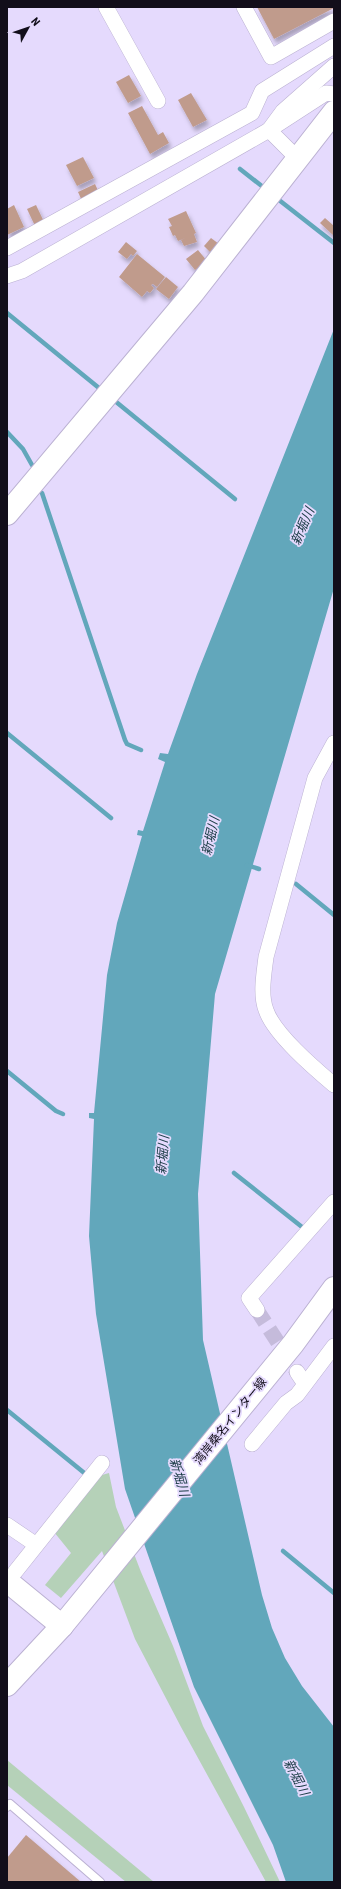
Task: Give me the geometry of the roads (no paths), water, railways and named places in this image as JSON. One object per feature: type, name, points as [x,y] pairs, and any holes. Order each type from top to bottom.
[{"type":"main road","points":[[7,514],[193,293],[334,112]]},
{"type":"main road","name":"湾岸桑名インター線","points":[[11,1675],[62,1626],[105,1575],[292,1344],[334,1288]]},
{"type":"main road","points":[[11,1576],[62,1626]]},
{"type":"main road","points":[[7,1685],[11,1675]]},
{"type":"main road","points":[[7,1696],[11,1675]]},
{"type":"street","points":[[106,7],[158,101]]},
{"type":"street","points":[[244,7],[271,56],[334,22]]},
{"type":"street","points":[[7,248],[252,113],[262,91],[334,46]]},
{"type":"street","points":[[270,130],[284,111],[334,66]]},
{"type":"street","points":[[7,276],[22,271],[270,130],[326,93],[334,94]]},
{"type":"street","points":[[270,130],[298,159]]},
{"type":"street","points":[[333,746],[315,778],[266,957],[263,982],[266,1010],[280,1034],[334,1085]]},
{"type":"street","points":[[257,1310],[249,1298],[334,1202]]},
{"type":"street","points":[[252,1444],[301,1378],[334,1346]]},
{"type":"street","points":[[11,1576],[35,1544],[102,1463]]},
{"type":"street","points":[[7,1524],[35,1544]]},
{"type":"lane","points":[[7,1808],[10,1804],[100,1882]]},
{"type":"water","name":"新堀川","points":[[334,329],[334,588],[215,994],[198,1194],[203,1340],[262,1595],[272,1628],[285,1658],[302,1686],[334,1727],[334,1882],[286,1882],[273,1845],[194,1687],[125,1489],[96,1314],[89,1236],[94,1119],[89,1118],[89,1113],[94,1113],[107,975],[117,923],[142,836],[137,835],[138,830],[143,831],[165,762],[158,759],[160,753],[168,754],[197,674]]},
{"type":"waterway","points":[[240,169],[263,187]]},
{"type":"waterway","points":[[279,200],[334,243]]},
{"type":"waterway","points":[[7,313],[99,388]]},
{"type":"waterway","points":[[115,401],[235,499]]},
{"type":"waterway","points":[[7,432],[23,449],[32,465]]},
{"type":"waterway","points":[[42,493],[125,740],[127,744],[141,750]]},
{"type":"waterway","points":[[7,733],[111,818]]},
{"type":"waterway","points":[[247,865],[259,869]]},
{"type":"waterway","points":[[296,884],[334,915]]},
{"type":"waterway","points":[[7,1071],[56,1111],[63,1114]]},
{"type":"waterway","points":[[234,1173],[302,1227]]},
{"type":"waterway","points":[[7,1410],[88,1476]]},
{"type":"waterway","points":[[283,1551],[334,1593]]},
{"type":"tunnel","points":[[257,1310],[297,1372]]}]
